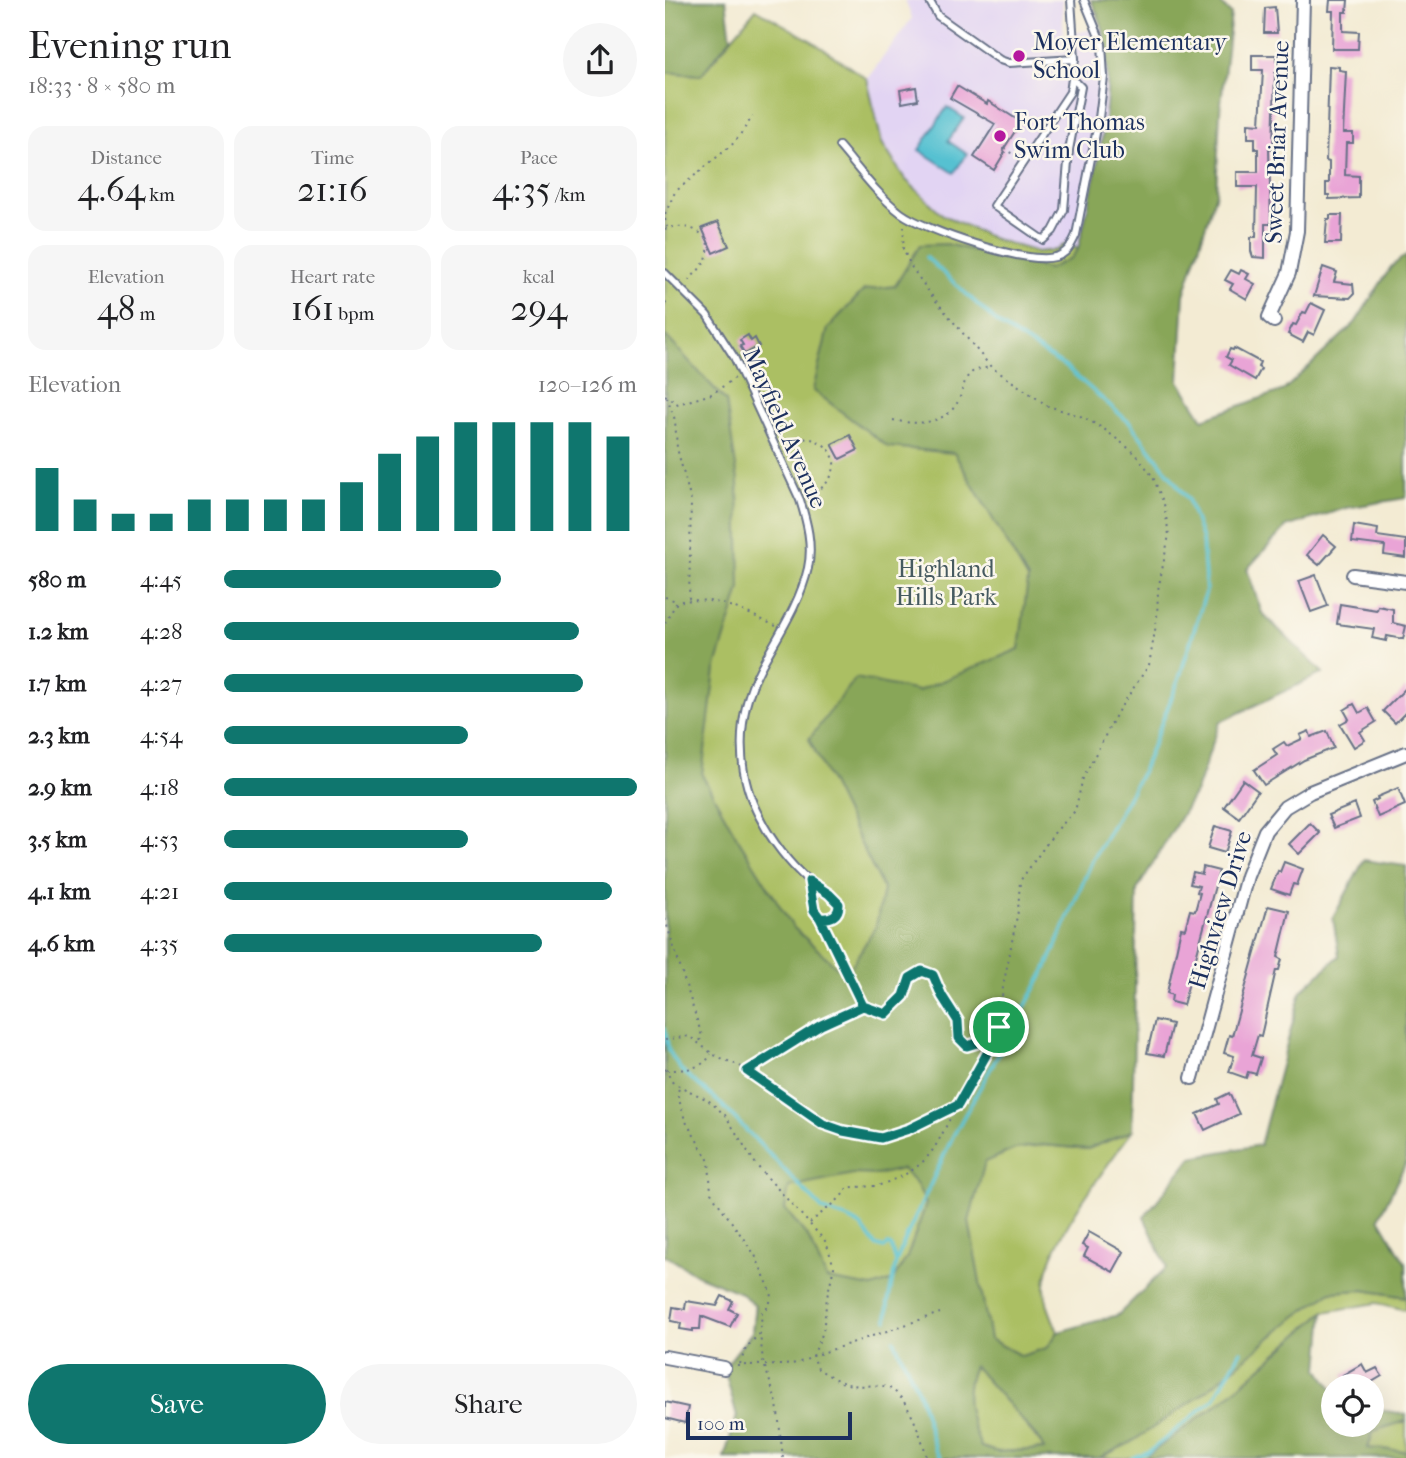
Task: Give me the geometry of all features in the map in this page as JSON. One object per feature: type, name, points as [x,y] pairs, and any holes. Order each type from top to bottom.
[{"type":"street","name":"Sweet Briar Avenue","points":[[1274,321],[1269,317],[1289,273],[1297,232],[1303,0]]},
{"type":"street","points":[[1353,575],[1406,582]]},
{"type":"street","name":"Highview Drive","points":[[1192,1078],[1247,876],[1265,831],[1285,807],[1310,792],[1406,753]]},
{"type":"street","points":[[665,1357],[724,1368]]},
{"type":"lane","points":[[929,0],[938,16],[1000,60],[1009,62],[1075,59]]},
{"type":"lane","points":[[1071,0],[1075,59],[1070,92],[993,206],[1043,240],[1053,231],[1064,210],[1069,150],[1081,87],[1073,79]]},
{"type":"lane","points":[[839,146],[904,216],[1011,254],[1053,258],[1069,249],[1076,235],[1099,118],[1104,77],[1102,44],[1084,0]]},
{"type":"lane","name":"Mayfield Avenue","points":[[665,273],[707,316],[734,357],[800,500],[809,533],[809,567],[799,596],[758,672],[748,698],[742,726],[741,753],[748,790],[757,813],[775,841],[809,881],[839,904],[834,916],[820,918],[814,910],[809,881]]},
{"type":"path","points":[[665,214],[675,192],[734,142],[753,116]]},
{"type":"path","points":[[1004,148],[1015,156],[1020,149],[1022,151],[1015,162]]},
{"type":"path","points":[[810,1223],[843,1197],[847,1188],[858,1185],[876,1186],[910,1172],[930,1155],[994,1041],[999,1027],[1003,988],[1018,911],[1020,881],[1055,832],[1075,811],[1083,778],[1118,711],[1149,665],[1157,619],[1158,590],[1169,535],[1164,504],[1153,477],[1139,457],[1104,429],[1083,417],[1048,407],[991,367],[932,296],[912,268],[903,249],[904,216]]},
{"type":"path","points":[[665,219],[666,229],[677,226],[697,231],[703,235],[708,246],[703,265],[685,284]]},
{"type":"path","points":[[665,304],[670,299]]},
{"type":"path","points":[[893,420],[906,423],[941,420],[953,411],[961,397],[965,380],[975,371],[991,367]]},
{"type":"path","points":[[666,396],[678,404],[712,394],[741,373]]},
{"type":"path","points":[[666,396],[675,419],[677,448],[691,501],[689,600]]},
{"type":"path","points":[[776,451],[807,438],[819,442],[830,452],[834,462],[832,478],[824,487],[800,500]]},
{"type":"path","points":[[665,597],[677,602],[717,601],[782,629]]},
{"type":"path","points":[[665,623],[677,602]]},
{"type":"path","points":[[820,918],[863,1006]]},
{"type":"path","points":[[665,919],[696,1014],[702,1036],[699,1042]]},
{"type":"path","points":[[747,1071],[821,1025],[863,1006],[886,1014],[904,996],[910,978],[922,971],[933,975],[942,996],[958,1021],[959,1038],[967,1046],[980,1042],[999,1027]]},
{"type":"path","points":[[665,1040],[689,1036],[712,1053],[747,1071],[823,1124],[862,1135],[881,1138],[909,1129],[958,1105]]},
{"type":"path","points":[[712,1053],[708,1060],[689,1069],[665,1070],[673,1083],[703,1097],[725,1115],[757,1166],[826,1241],[834,1267],[823,1332],[813,1356],[818,1369],[851,1385],[886,1387],[897,1394],[913,1419],[927,1458]]},
{"type":"path","points":[[680,1087],[677,1093],[685,1120],[709,1161],[711,1193],[755,1255],[772,1294],[769,1306],[762,1312],[759,1334],[763,1358],[777,1403],[783,1458]]},
{"type":"path","points":[[724,1368],[796,1364],[940,1313]]},
{"type":"path","points":[[740,1366],[746,1348],[759,1334]]},
{"type":"shaded area","points":[[905,0],[1062,0],[1064,48],[1067,35],[1102,27],[1108,75],[1104,130],[1078,249],[1066,243],[1057,250],[1037,252],[994,239],[944,215],[905,179],[882,143],[867,79],[912,18]]},
{"type":"green space","points":[[665,0],[726,0],[731,38],[701,75],[665,72]]},
{"type":"green space","name":"Highland Hills Park","points":[[1091,0],[1218,0],[1231,14],[1220,112],[1216,193],[1184,295],[1179,381],[1203,419],[1284,390],[1355,323],[1391,267],[1406,255],[1406,498],[1346,508],[1286,527],[1247,569],[1262,613],[1323,673],[1220,722],[1196,791],[1137,890],[1132,1131],[1088,1149],[1042,1145],[1015,1149],[985,1162],[969,1221],[990,1339],[1021,1356],[1047,1348],[1058,1332],[1118,1315],[1167,1267],[1144,1217],[1192,1157],[1260,1145],[1301,991],[1339,956],[1333,918],[1364,860],[1406,866],[1406,1163],[1379,1218],[1406,1264],[1406,1297],[1363,1290],[1331,1292],[1295,1317],[1200,1396],[1130,1443],[1099,1458],[724,1458],[737,1416],[724,1368],[752,1332],[755,1306],[741,1293],[697,1275],[665,1255],[665,335],[726,401],[738,480],[740,589],[715,670],[702,775],[793,927],[846,975],[876,926],[883,889],[809,739],[856,678],[918,691],[1019,649],[1028,579],[954,453],[888,447],[813,390],[828,328],[864,290],[895,286],[920,245],[947,244],[1049,269],[1071,258],[1078,249],[1097,168],[1105,113],[1107,58],[1102,26]],"holes":[[[902,1169],[917,1185],[926,1204],[907,1257],[893,1280],[872,1287],[827,1279],[808,1237],[785,1209],[789,1187],[853,1174],[877,1175]],[[974,1366],[1038,1438],[1044,1449],[998,1452],[981,1447],[967,1397]]]},
{"type":"green space","name":"Highland Hills Park","points":[[756,9],[812,41],[867,79],[882,143],[905,179],[943,215],[994,239],[1037,252],[1057,250],[1066,243],[1078,249],[986,1162],[1015,1149],[1042,1145],[1088,1149],[1132,1131],[1080,1205],[1048,1268],[1045,1291],[1058,1332],[1047,1348],[1021,1356],[989,1339],[1013,1409],[1045,1449],[998,1452],[981,1447],[724,1458],[737,1416],[724,1368],[752,1332],[756,1291],[665,1225],[665,72],[701,75]]},
{"type":"green space","points":[[1363,1290],[1406,1297],[1406,1310],[1377,1303],[1324,1312],[1226,1398],[1149,1456],[1099,1458],[1130,1443],[1200,1396],[1295,1317],[1331,1292]]},
{"type":"green space","points":[[1324,1312],[1319,1369],[1322,1374],[1321,1437],[1371,1437],[1368,1448],[1406,1451],[1406,1458],[1144,1458],[1226,1398]]},
{"type":"green space","points":[[1384,1411],[1406,1414],[1406,1421],[1384,1428]]},
{"type":"green space","points":[[1406,1421],[1406,1451],[1368,1449],[1371,1437],[1384,1437],[1384,1428]]},
{"type":"water","points":[[947,107],[964,118],[948,141],[967,154],[954,173],[919,150]]},
{"type":"building","points":[[1330,0],[1348,0],[1347,12],[1343,12],[1343,31],[1359,32],[1358,49],[1332,49],[1333,11],[1329,11]]},
{"type":"building","points":[[1275,7],[1277,33],[1264,33],[1265,8]]},
{"type":"building","points":[[1252,55],[1276,55],[1276,60],[1278,59],[1278,73],[1275,73],[1273,150],[1269,149],[1271,224],[1265,224],[1265,258],[1253,257],[1251,251],[1251,237],[1256,237],[1257,187],[1237,187],[1237,172],[1258,172],[1258,149],[1255,149],[1255,138],[1248,138],[1248,123],[1260,124],[1263,70],[1252,70]]},
{"type":"building","points":[[1329,66],[1346,71],[1343,133],[1353,133],[1353,143],[1346,143],[1345,175],[1359,176],[1359,198],[1329,199],[1329,195],[1326,195],[1326,183],[1329,183],[1329,162],[1326,161]]},
{"type":"building","name":"Fort Thomas Swim Club","points":[[957,86],[987,104],[988,101],[1021,122],[994,170],[974,157],[995,124],[950,98]]},
{"type":"building","points":[[916,87],[918,100],[902,103],[900,90]]},
{"type":"building","points":[[1330,215],[1342,215],[1341,243],[1325,243],[1327,219],[1330,219]]},
{"type":"building","points":[[718,222],[729,246],[713,253],[702,228]]},
{"type":"building","points":[[1323,267],[1337,272],[1334,282],[1353,284],[1354,294],[1350,298],[1314,296]]},
{"type":"building","points":[[1231,270],[1239,274],[1241,270],[1249,274],[1246,279],[1255,284],[1247,299],[1230,289],[1233,284],[1225,280]]},
{"type":"building","points":[[1311,303],[1325,310],[1314,335],[1308,332],[1303,342],[1288,334]]},
{"type":"building","points":[[748,335],[751,341],[755,338],[759,346],[745,354],[740,340]]},
{"type":"building","points":[[1234,348],[1260,362],[1258,367],[1261,369],[1255,380],[1229,365],[1232,360],[1226,357],[1230,349]]},
{"type":"building","points":[[850,435],[858,450],[840,459],[832,444]]},
{"type":"building","points":[[1354,525],[1378,529],[1377,536],[1406,540],[1406,558],[1384,555],[1385,546],[1352,542]]},
{"type":"building","points":[[1323,535],[1336,546],[1319,565],[1307,555]]},
{"type":"building","points":[[1316,575],[1328,606],[1311,612],[1299,581]]},
{"type":"building","points":[[1340,604],[1377,610],[1378,606],[1393,609],[1393,623],[1406,626],[1403,639],[1387,636],[1386,641],[1372,638],[1374,629],[1337,624]]},
{"type":"building","points":[[1406,688],[1406,712],[1395,723],[1383,711]]},
{"type":"building","points":[[1354,704],[1359,713],[1368,708],[1376,722],[1360,732],[1365,740],[1354,747],[1340,724],[1349,719],[1344,710]]},
{"type":"building","points":[[1309,731],[1311,737],[1327,731],[1334,748],[1304,760],[1264,785],[1254,770],[1277,755],[1273,749],[1284,742],[1287,746],[1302,739],[1300,735]]},
{"type":"building","points":[[1243,780],[1258,791],[1239,818],[1224,807]]},
{"type":"building","points":[[1398,788],[1405,805],[1378,817],[1372,802]]},
{"type":"building","points":[[1355,804],[1360,818],[1334,828],[1328,815]]},
{"type":"building","points":[[1310,823],[1320,833],[1299,854],[1289,844]]},
{"type":"building","points":[[1215,826],[1232,831],[1225,853],[1208,848]]},
{"type":"building","points":[[1284,862],[1303,869],[1297,885],[1293,884],[1289,895],[1271,889]]},
{"type":"building","points":[[1203,867],[1219,871],[1183,1005],[1171,1002],[1172,995],[1167,993],[1181,928],[1185,929],[1190,910],[1195,911],[1200,893],[1197,892],[1199,886],[1190,884],[1193,872],[1202,874]]},
{"type":"building","points":[[1268,906],[1289,911],[1278,957],[1282,959],[1279,970],[1276,970],[1261,1036],[1258,1035],[1252,1055],[1261,1058],[1256,1074],[1248,1072],[1246,1078],[1229,1072],[1234,1056],[1224,1053],[1229,1035],[1232,1036]]},
{"type":"building","points":[[1155,1020],[1172,1024],[1164,1056],[1147,1053]]},
{"type":"building","points":[[1229,1093],[1239,1114],[1205,1130],[1197,1114],[1219,1104],[1217,1099]]},
{"type":"building","points":[[1089,1232],[1124,1252],[1113,1272],[1084,1256],[1088,1248],[1082,1245]]},
{"type":"building","points":[[722,1296],[733,1301],[729,1309],[737,1313],[730,1327],[701,1316],[700,1329],[693,1331],[680,1329],[681,1323],[671,1321],[673,1307],[685,1309],[686,1301],[717,1306]]},
{"type":"building","points":[[1362,1364],[1367,1373],[1377,1368],[1381,1374],[1345,1374]]},
{"type":"building","points":[[665,1402],[688,1407],[685,1423],[665,1418]]},
{"type":"waterway","points":[[887,1320],[896,1262],[908,1233],[953,1136],[1046,969],[1092,861],[1142,772],[1179,679],[1206,591],[1202,539],[1188,499],[1130,423],[1067,368],[1000,325],[926,257]]},
{"type":"waterway","points":[[665,1029],[669,1051],[681,1070],[722,1105],[823,1210],[861,1226],[875,1245],[884,1248],[891,1246],[896,1262]]},
{"type":"waterway","points":[[894,1340],[919,1393],[935,1450],[941,1458]]},
{"type":"waterway","points":[[1132,1458],[1150,1451],[1214,1399],[1241,1351]]},
{"type":"place","name":"Moyer Elementary School","points":[[1019,56]]},
{"type":"place","name":"Fort Thomas Swim Club","points":[[1000,136]]},
{"type":"route","points":[[999,1027],[958,1105],[909,1129],[881,1138],[843,1131],[823,1124],[747,1071],[821,1025],[863,1006],[820,918],[828,919],[834,916],[839,904],[809,881],[814,910],[863,1006],[886,1014],[904,996],[910,978],[922,971],[933,975],[942,996],[958,1021],[959,1038],[967,1046],[980,1042],[999,1027]]}]
